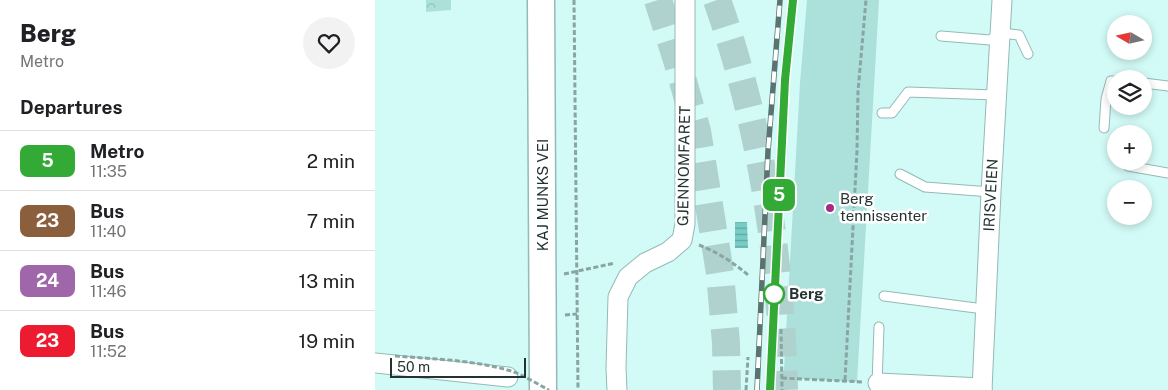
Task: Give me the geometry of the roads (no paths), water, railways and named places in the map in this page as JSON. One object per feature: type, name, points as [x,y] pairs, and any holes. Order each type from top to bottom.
[{"type":"main road","name":"KAJ MUNKS VEI","points":[[541,0],[543,390]]},
{"type":"street","name":"GJENNOMFARET","points":[[617,390],[618,297],[628,277],[645,263],[668,252],[682,240],[685,224],[685,0]]},
{"type":"street","name":"IRISVEIEN","points":[[982,389],[1002,0]]},
{"type":"street","points":[[375,363],[508,377]]},
{"type":"street","points":[[877,387],[982,389]]},
{"type":"lane","points":[[941,36],[991,40],[1000,33],[1019,35],[1028,54]]},
{"type":"lane","points":[[1152,85],[1168,86]]},
{"type":"lane","points":[[882,113],[892,113],[908,92],[996,95]]},
{"type":"lane","points":[[1104,128],[1107,96]]},
{"type":"lane","points":[[1148,170],[1168,174]]},
{"type":"lane","points":[[900,174],[925,187],[991,192]]},
{"type":"lane","points":[[884,296],[985,308]]},
{"type":"lane","points":[[877,387],[879,327]]},
{"type":"tunnel","points":[[658,0],[697,131],[720,273],[726,343],[727,390]]},
{"type":"tunnel","points":[[717,0],[746,95],[766,192],[778,291],[784,390]]},
{"type":"railway","points":[[757,390],[768,151],[780,0]]},
{"type":"railway","points":[[770,390],[785,80],[793,0]]},
{"type":"metro line","name":"5","points":[[770,390],[785,80],[793,0]]},
{"type":"place","name":"Berg tennissenter","points":[[830,208]]},
{"type":"place","name":"Berg","points":[[774,294]]}]
